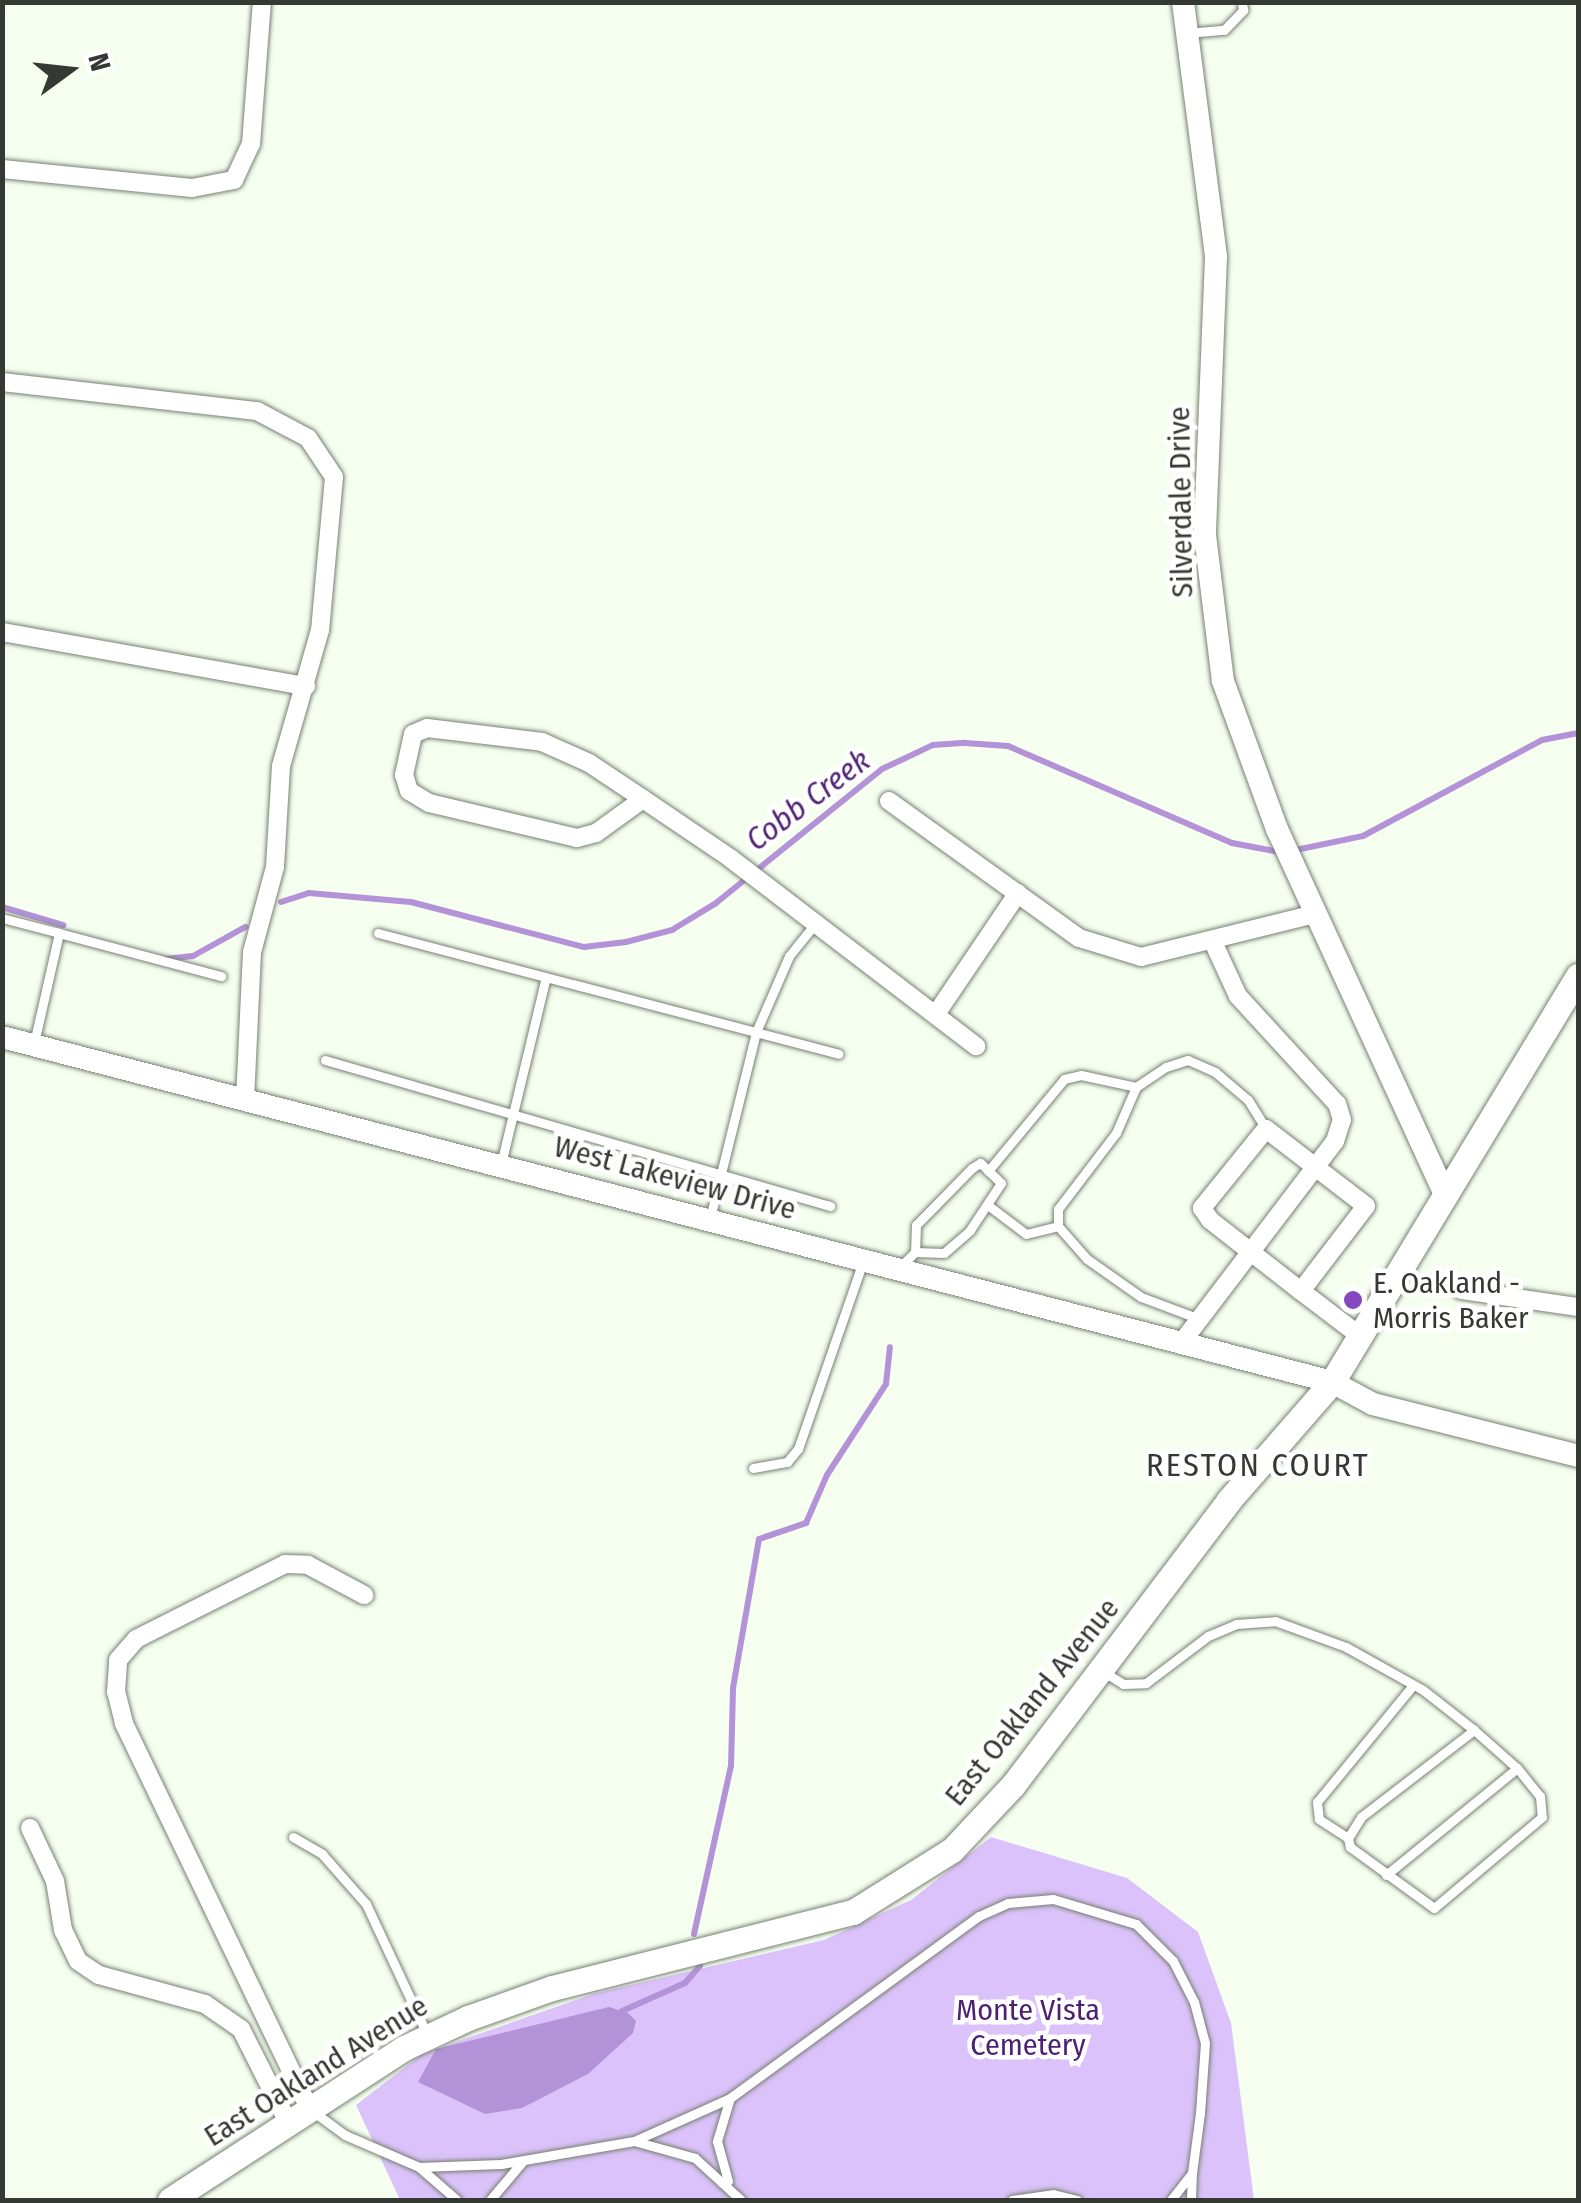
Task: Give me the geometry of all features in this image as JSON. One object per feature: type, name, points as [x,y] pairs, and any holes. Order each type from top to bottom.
[{"type":"main road","name":"East Oakland Avenue","points":[[170,2200],[298,2115],[428,2036],[552,1988],[801,1927],[891,1894],[978,1824],[1101,1671],[1230,1500],[1332,1382],[1578,976]]},
{"type":"street","points":[[2,170],[192,188],[234,180],[251,144],[262,2]]},
{"type":"street","name":"Silverdale Drive","points":[[1183,2],[1216,258],[1205,472],[1211,606],[1223,682],[1277,829],[1446,1196]]},
{"type":"street","points":[[2,382],[258,411],[308,438],[334,478],[336,503],[306,686],[281,766],[274,867],[252,952],[245,1098]]},
{"type":"street","points":[[2,632],[306,686]]},
{"type":"street","points":[[643,799],[596,833],[576,838],[429,803],[409,791],[404,775],[412,734],[451,727],[542,742],[589,763],[643,799],[730,858],[759,885],[976,1046]]},
{"type":"street","points":[[889,801],[1079,938],[1141,957],[1315,914]]},
{"type":"street","points":[[936,1014],[1018,893]]},
{"type":"street","points":[[1182,1342],[1335,1141],[1342,1120],[1338,1104],[1238,996],[1213,942]]},
{"type":"street","name":"West Lakeview Drive","points":[[2,1037],[864,1259],[907,1260],[1332,1382],[1374,1404],[1578,1456]]},
{"type":"street","points":[[1302,1291],[1366,1206],[1317,1164],[1266,1129],[1202,1208],[1249,1251],[1360,1336]]},
{"type":"street","points":[[1461,1290],[1578,1307]]},
{"type":"street","points":[[298,2115],[124,1723],[116,1692],[118,1660],[136,1639],[286,1564],[308,1565],[364,1594]]},
{"type":"street","points":[[30,1828],[55,1880],[62,1930],[78,1961],[99,1975],[205,2004],[241,2029],[298,2115]]},
{"type":"lane","points":[[1186,34],[1224,30],[1242,2]]},
{"type":"lane","points":[[2,918],[221,976]]},
{"type":"lane","points":[[710,1218],[756,1032],[790,956],[814,925]]},
{"type":"lane","points":[[34,1045],[59,933]]},
{"type":"lane","points":[[378,933],[838,1054]]},
{"type":"lane","points":[[501,1164],[546,977]]},
{"type":"lane","points":[[325,1060],[830,1206]]},
{"type":"lane","points":[[1197,1318],[1141,1297],[1068,1244],[1058,1226],[1066,1191],[1116,1133],[1136,1087],[1188,1060],[1240,1091],[1266,1129]]},
{"type":"lane","points":[[988,1171],[1064,1079],[1081,1075],[1136,1087]]},
{"type":"lane","points":[[980,1163],[1001,1183],[989,1206],[944,1252],[907,1260],[916,1226],[980,1163]]},
{"type":"lane","points":[[989,1206],[1026,1234],[1058,1226]]},
{"type":"lane","points":[[753,1468],[786,1462],[798,1448],[864,1259]]},
{"type":"lane","points":[[1101,1671],[1123,1684],[1146,1683],[1208,1636],[1236,1624],[1275,1621],[1346,1647],[1414,1685],[1474,1730],[1516,1768],[1540,1796],[1542,1818],[1434,1908],[1350,1847],[1348,1838],[1361,1816],[1474,1730]]},
{"type":"lane","points":[[1348,1838],[1318,1819],[1316,1802],[1414,1685]]},
{"type":"lane","points":[[1386,1876],[1516,1768]]},
{"type":"lane","points":[[293,1837],[322,1854],[366,1904],[428,2036]]},
{"type":"lane","points":[[419,2167],[524,2161],[634,2141],[730,2098],[980,1916],[1008,1903],[1053,1899],[1136,1924],[1173,1961],[1194,2002],[1205,2043],[1190,2200]]},
{"type":"lane","points":[[730,2098],[717,2141],[730,2185],[741,2200]]},
{"type":"lane","points":[[298,2115],[419,2167],[457,2200]]},
{"type":"lane","points":[[634,2141],[679,2151],[730,2185]]},
{"type":"lane","points":[[490,2200],[506,2174],[524,2161]]},
{"type":"lane","points":[[1171,2200],[1192,2172]]},
{"type":"lane","points":[[1012,2200],[1052,2194],[1078,2200]]},
{"type":"green space","name":"Monte Vista Cemetery","points":[[991,1837],[1127,1878],[1198,1932],[1231,2023],[1254,2200],[400,2200],[356,2105],[422,2054],[596,1993],[824,1940],[911,1900]]},
{"type":"shaded area","points":[[609,2007],[628,2013],[636,2021],[633,2033],[588,2074],[522,2108],[485,2114],[418,2082],[436,2049]]},
{"type":"waterway","name":"Cobb Creek","points":[[1291,851],[1363,836],[1542,740],[1578,733]]},
{"type":"waterway","name":"Cobb Creek","points":[[281,902],[309,893],[411,902],[584,947],[626,942],[672,930],[716,903],[882,769],[933,745],[965,743],[1008,746],[1232,843],[1279,852]]},
{"type":"waterway","name":"Cobb Creek","points":[[2,907],[63,925]]},
{"type":"waterway","name":"Cobb Creek","points":[[165,959],[193,956],[245,927]]},
{"type":"waterway","points":[[694,1934],[731,1766],[733,1688],[759,1539],[806,1523],[827,1475],[886,1384],[890,1347]]},
{"type":"waterway","points":[[622,2011],[685,1983],[700,1966]]},
{"type":"place","name":"E. Oakland - Morris Baker","points":[[1353,1300]]},
{"type":"district","name":"RESTON COURT","points":[[1258,1465]]}]
